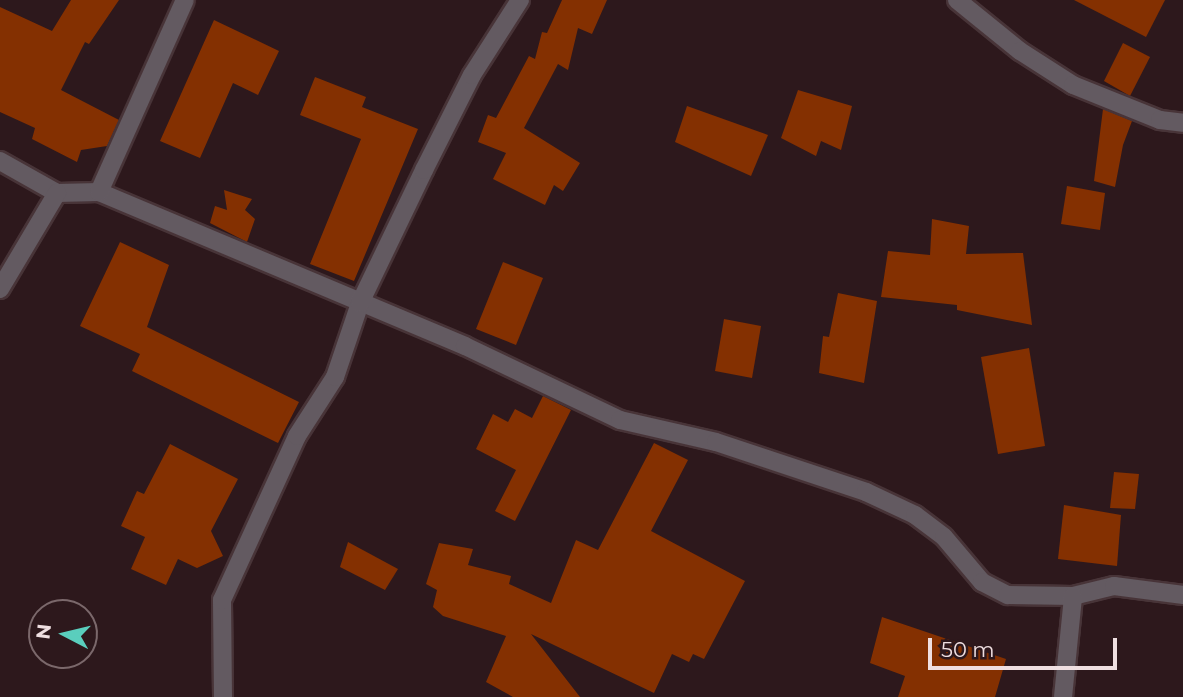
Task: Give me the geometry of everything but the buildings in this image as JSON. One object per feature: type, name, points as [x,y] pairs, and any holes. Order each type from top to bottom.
[{"type":"street","points":[[99,192],[185,0]]},
{"type":"street","points":[[223,697],[222,600],[297,436],[335,377],[360,303],[472,75],[520,0]]},
{"type":"street","points":[[957,0],[1020,51],[1073,85],[1160,120],[1183,123]]},
{"type":"street","points":[[0,161],[57,193],[99,192],[360,303],[620,420],[716,442],[866,492],[915,515],[944,537],[982,583],[1008,594],[1073,596],[1114,586],[1183,595]]},
{"type":"street","points":[[0,289],[57,193]]},
{"type":"street","points":[[1063,697],[1073,596]]}]
